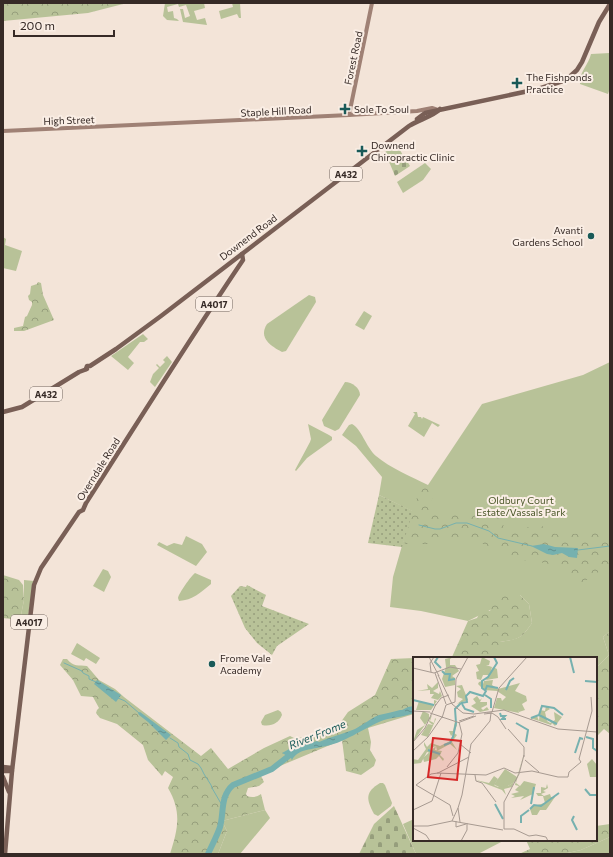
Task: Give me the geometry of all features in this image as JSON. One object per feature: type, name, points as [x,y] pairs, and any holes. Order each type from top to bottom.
[{"type":"main road","name":"Forest Road","points":[[349,115],[372,3]]},
{"type":"main road","name":"A432","points":[[427,114],[437,113],[439,110],[542,88],[566,80],[577,70],[582,62],[599,22],[610,4]]},
{"type":"main road","name":"Staple Hill Road","points":[[136,125],[349,115],[417,111],[432,108],[439,110]]},
{"type":"main road","name":"Staple Hill Road","points":[[417,111],[427,114]]},
{"type":"main road","name":"Downend Road","points":[[3,412],[22,408],[116,349],[427,114]]},
{"type":"main road","name":"High Street","points":[[3,131],[136,125]]},
{"type":"main road","name":"Overndale Road","points":[[10,793],[34,585],[41,568],[79,512],[83,510],[181,354],[243,260],[242,254]]},
{"type":"main road","points":[[3,767],[12,769]]},
{"type":"main road","points":[[3,771],[12,769]]},
{"type":"main road","name":"A4017","points":[[3,777],[10,793],[5,854]]},
{"type":"green space","points":[[3,3],[127,3],[88,13],[3,21]]},
{"type":"green space","points":[[165,3],[204,3],[205,8],[194,11],[197,20],[205,18],[207,25],[183,22],[180,9],[183,9],[185,18],[190,16],[186,5],[179,7],[178,4],[167,7],[168,12],[173,11],[174,18],[179,21],[167,20],[163,16]]},
{"type":"green space","points":[[232,3],[240,3],[241,18],[239,18],[237,14],[221,19],[219,11],[233,7]]},
{"type":"green space","points":[[610,53],[610,88],[608,94],[580,84],[582,73],[591,54]]},
{"type":"green space","points":[[397,145],[404,157],[405,156],[409,160],[407,161],[410,166],[395,176],[385,152]]},
{"type":"green space","points":[[425,163],[431,169],[423,180],[403,193],[397,182]]},
{"type":"green space","points":[[3,237],[6,239],[5,245],[22,251],[16,271],[3,268]]},
{"type":"green space","points":[[38,282],[41,283],[43,295],[54,320],[24,331],[14,331],[14,328],[23,326],[25,317],[27,316],[32,305],[32,302],[29,300],[28,296],[30,294],[31,286],[37,284]]},
{"type":"green space","points":[[309,295],[315,297],[316,302],[286,351],[282,352],[267,341],[264,333],[267,324]]},
{"type":"green space","points":[[364,311],[372,316],[364,330],[355,325]]},
{"type":"green space","points":[[143,334],[148,339],[144,342],[140,342],[128,357],[134,363],[128,370],[111,356]]},
{"type":"green space","points":[[167,356],[172,362],[155,387],[150,382],[153,374],[159,368],[156,365],[157,364],[160,367],[165,362],[163,360]]},
{"type":"green space","name":"Oldbury Court Estate/Vassals Park","points":[[610,362],[610,631],[603,637],[609,655],[597,667],[597,657],[500,657],[500,642],[519,637],[532,623],[529,604],[520,595],[468,621],[421,611],[390,607],[393,577],[412,511],[379,495],[382,477],[356,446],[342,435],[349,425],[352,424],[358,429],[369,448],[376,456],[401,472],[428,485],[482,404],[583,375]]},
{"type":"green space","points":[[345,382],[355,386],[359,390],[360,395],[339,429],[335,431],[324,426],[322,420]]},
{"type":"green space","points":[[413,412],[417,412],[418,417],[421,417],[422,419],[423,417],[440,425],[438,427],[432,423],[424,437],[408,426],[415,414]]},
{"type":"green space","points":[[308,424],[332,437],[332,440],[307,458],[296,471],[295,470],[311,439]]},
{"type":"green space","points":[[424,487],[432,488],[435,492],[428,505],[432,512],[442,517],[467,511],[489,521],[502,517],[502,524],[508,530],[523,531],[529,526],[541,525],[552,533],[563,535],[588,532],[607,534],[610,538],[610,570],[603,570],[582,583],[576,582],[557,567],[545,563],[503,558],[497,551],[474,539],[457,537],[428,544],[405,544],[404,541],[411,512]]},
{"type":"green space","points":[[379,495],[413,511],[402,547],[368,543]]},
{"type":"green space","points":[[186,536],[202,544],[207,552],[196,566],[157,545],[159,542],[167,546],[174,543],[182,545]]},
{"type":"green space","points":[[103,569],[108,571],[111,577],[104,592],[93,586]]},
{"type":"green space","points":[[195,573],[211,580],[211,584],[192,598],[179,601],[178,598],[181,592]]},
{"type":"green space","points":[[3,575],[19,580],[23,585],[24,600],[20,620],[3,618]]},
{"type":"green space","points":[[24,580],[34,581],[27,622],[20,620],[24,600]]},
{"type":"green space","points":[[247,585],[266,595],[262,606],[309,624],[277,646],[272,655],[257,643],[245,628],[231,596],[240,586],[246,587]]},
{"type":"green space","points":[[520,595],[529,604],[532,623],[519,637],[500,642],[500,657],[452,657],[468,621],[477,618],[482,608],[490,611],[495,596]]},
{"type":"green space","points":[[610,631],[610,734],[604,729],[597,736],[597,667],[609,655],[603,637]]},
{"type":"green space","points":[[77,643],[100,658],[96,664],[86,658],[84,661],[71,654]]},
{"type":"green space","points":[[413,658],[413,714],[368,728],[371,742],[370,750],[376,760],[374,766],[361,775],[346,771],[342,740],[280,766],[261,776],[264,782],[259,786],[248,788],[246,794],[247,796],[253,797],[261,794],[265,810],[222,821],[227,831],[218,854],[170,854],[177,828],[177,813],[168,788],[173,777],[165,771],[162,776],[148,760],[143,745],[117,724],[100,718],[96,713],[99,708],[93,697],[81,696],[73,680],[60,665],[63,659],[67,659],[69,662],[74,664],[87,666],[99,680],[115,689],[201,756],[211,748],[228,769],[264,748],[290,736],[296,739],[338,726],[348,712],[375,695],[391,659]]},
{"type":"green space","points":[[278,710],[282,715],[277,722],[271,725],[262,725],[261,722],[265,715]]},
{"type":"green space","points":[[380,783],[385,785],[392,803],[391,806],[378,816],[374,814],[371,809],[368,796],[375,786]]},
{"type":"green space","points":[[394,806],[416,854],[359,854],[374,824]]},
{"type":"green space","points":[[265,810],[270,818],[240,854],[218,854],[227,831],[222,821]]},
{"type":"green space","points":[[413,819],[413,841],[503,841],[478,854],[416,854],[403,824]]},
{"type":"green space","points":[[610,824],[610,837],[581,850],[563,854],[519,854],[530,849],[526,841],[597,841],[597,826]]},
{"type":"green space","points":[[610,837],[610,854],[563,854],[581,850]]},
{"type":"water","points":[[544,544],[555,547],[578,548],[577,558],[569,557],[562,553],[553,555],[547,554],[531,546]]},
{"type":"water","points":[[97,680],[121,695],[116,702],[94,684]]},
{"type":"water","points":[[413,706],[413,713],[376,723],[338,743],[301,752],[292,760],[282,753],[291,748],[317,741],[319,742],[350,731],[379,715],[402,710]]},
{"type":"water","points":[[140,712],[171,735],[166,740],[139,715],[138,713]]},
{"type":"waterway","points":[[419,525],[440,529],[456,523],[467,523],[489,531],[498,538],[532,546]]},
{"type":"waterway","points":[[578,550],[610,546]]},
{"type":"waterway","points":[[64,663],[82,671],[89,676],[89,679],[96,682]]},
{"type":"waterway","points":[[118,698],[125,701],[139,713]]},
{"type":"waterway","points":[[170,738],[178,743],[179,747],[188,754],[190,760],[198,764],[223,807]]},
{"type":"waterway","name":"River Frome","points":[[208,854],[220,827],[224,799],[229,789],[233,785],[272,769],[295,751]]},
{"type":"place","name":"The Fishponds Practice","points":[[517,83]]},
{"type":"place","name":"Sole To Soul","points":[[345,109]]},
{"type":"place","name":"Downend Chiropractic Clinic","points":[[362,151]]},
{"type":"place","name":"Avanti Gardens School","points":[[591,236]]},
{"type":"place","name":"Frome Vale Academy","points":[[212,664]]}]
